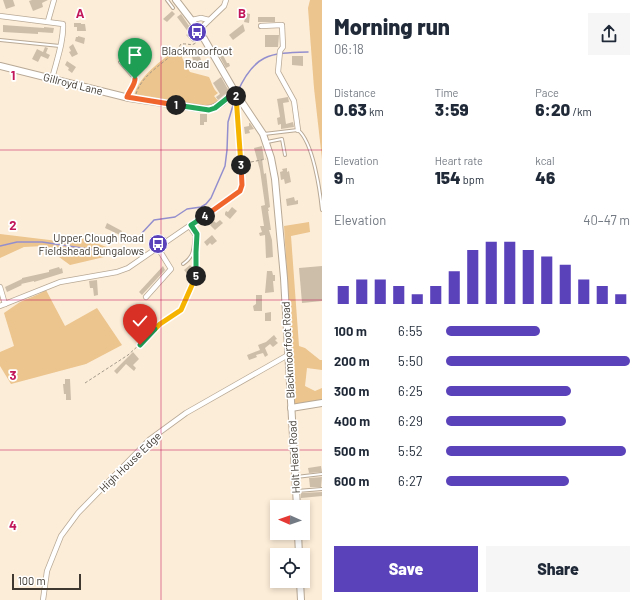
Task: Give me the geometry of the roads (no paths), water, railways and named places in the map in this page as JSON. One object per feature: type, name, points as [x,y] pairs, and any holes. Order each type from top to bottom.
[{"type":"street","points":[[48,21],[54,0]]},
{"type":"street","name":"Blackmoorfoot Road","points":[[176,0],[199,30],[237,96],[263,134],[266,142],[275,179],[284,278],[291,408],[322,403]]},
{"type":"street","points":[[199,30],[224,6],[226,0]]},
{"type":"street","points":[[0,16],[63,24],[60,46],[52,79]]},
{"type":"street","points":[[192,20],[201,18],[209,20]]},
{"type":"street","points":[[261,26],[282,25],[283,47],[280,54],[278,72],[294,101],[298,130]]},
{"type":"street","name":"Gillroyd Lane","points":[[0,66],[127,97],[209,110],[237,96]]},
{"type":"street","points":[[0,306],[60,282],[117,272],[128,268],[240,191],[242,185],[237,96]]},
{"type":"street","points":[[146,297],[171,269],[158,248]]},
{"type":"street","points":[[0,287],[5,304]]},
{"type":"street","name":"High House Edge","points":[[43,600],[47,571],[61,536],[78,513],[149,440],[186,413],[288,355]]},
{"type":"street","name":"Holt Head Road","points":[[291,408],[296,500]]},
{"type":"street","points":[[300,588],[301,600]]},
{"type":"lane","points":[[167,0],[173,8]]},
{"type":"lane","points":[[0,40],[60,46]]},
{"type":"lane","points":[[120,62],[135,79],[135,82],[127,97]]},
{"type":"lane","points":[[263,134],[298,130],[304,135],[318,180],[322,210]]},
{"type":"lane","points":[[266,142],[282,139],[286,156]]},
{"type":"lane","points":[[183,264],[191,259],[195,236],[189,226]]},
{"type":"lane","points":[[295,477],[322,474]]},
{"type":"lane","points":[[296,491],[322,489]]},
{"type":"waterway","points":[[237,93],[250,70],[264,58],[283,53],[308,52]]},
{"type":"waterway","points":[[139,240],[142,233],[154,220],[175,217],[187,209],[201,207],[211,198],[225,166],[228,122],[234,102]]},
{"type":"waterway","points":[[0,246],[17,242],[42,242],[95,250],[130,250]]},
{"type":"place","name":"Blackmoorfoot Road","points":[[197,32]]},
{"type":"place","name":"Upper Clough Road Fieldshead Bungalows","points":[[158,244]]}]
